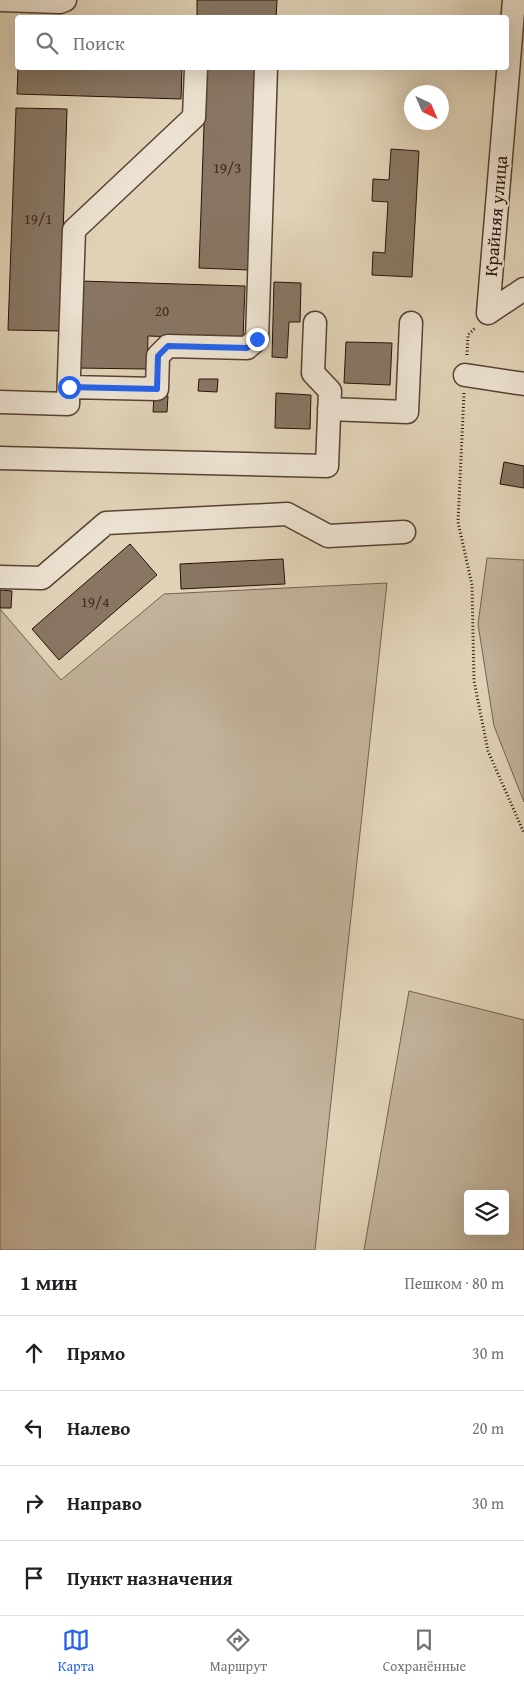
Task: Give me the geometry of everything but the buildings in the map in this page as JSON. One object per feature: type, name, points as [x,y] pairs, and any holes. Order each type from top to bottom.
[{"type":"street","points":[[0,0],[60,2],[65,0]]},
{"type":"street","name":"Крайняя улица","points":[[509,60],[514,0]]},
{"type":"street","points":[[0,402],[68,404],[74,230],[194,117],[196,70]]},
{"type":"street","points":[[69,387],[157,389],[158,356],[168,346],[247,348],[257,339],[266,70]]},
{"type":"street","name":"Крайняя улица","points":[[488,313],[508,70]]},
{"type":"street","points":[[488,313],[524,289]]},
{"type":"street","points":[[0,458],[327,466],[330,391],[313,373],[315,323]]},
{"type":"street","points":[[329,410],[408,412],[411,323]]},
{"type":"street","points":[[465,375],[524,384]]},
{"type":"street","points":[[0,577],[42,578],[106,523],[287,514],[328,536],[404,532]]},
{"type":"path","points":[[488,313],[468,335],[458,522],[472,585],[474,680],[488,750],[524,833]]},
{"type":"shaded area","points":[[487,558],[524,560],[524,802],[494,726],[478,624]]},
{"type":"shaded area","points":[[387,583],[315,1250],[0,1250],[0,609],[61,680],[164,594]]},
{"type":"shaded area","points":[[409,991],[524,1020],[524,1250],[364,1250]]},
{"type":"route","points":[[69,387],[157,389],[158,356],[168,346],[247,348],[257,339]]}]
